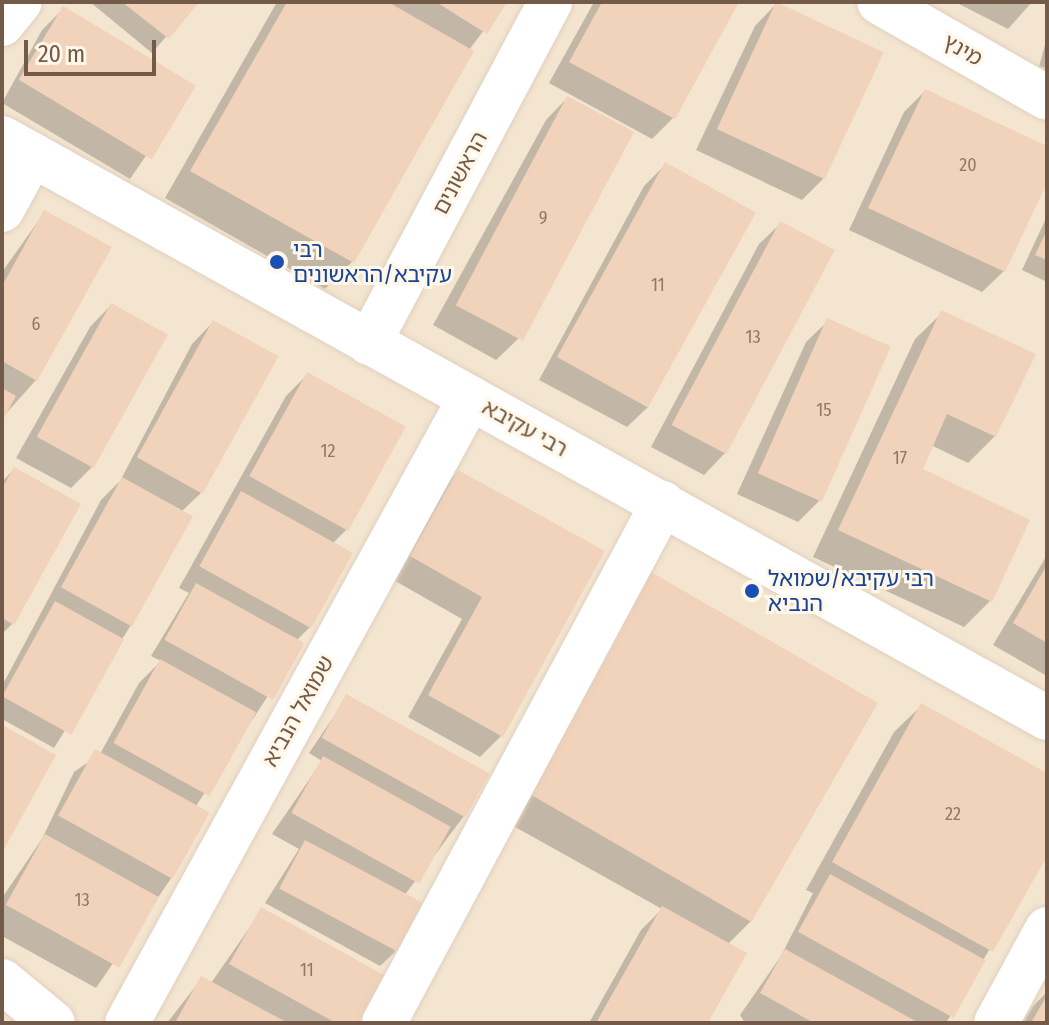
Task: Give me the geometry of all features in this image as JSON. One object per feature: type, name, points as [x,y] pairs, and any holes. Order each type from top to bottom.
[{"type":"street","points":[[2,24],[20,2]]},
{"type":"street","name":"הראשונים","points":[[369,343],[550,2]]},
{"type":"street","name":"מינץ","points":[[879,2],[1047,98]]},
{"type":"street","points":[[2,210],[17,147]]},
{"type":"street","name":"רבי עקיבא","points":[[17,147],[1047,718]]},
{"type":"street","name":"שמואל הנביא","points":[[127,1023],[470,398]]},
{"type":"street","points":[[384,1023],[663,503]]},
{"type":"street","points":[[996,1023],[1047,929]]},
{"type":"street","points":[[2,981],[53,1023]]},
{"type":"shaded area","points":[[2,2],[1047,2],[1047,1023],[2,1023]]},
{"type":"building","points":[[122,2],[199,2],[169,39]]},
{"type":"building","points":[[287,2],[388,2],[474,51],[354,263],[190,171]]},
{"type":"building","points":[[436,2],[507,2],[487,34]]},
{"type":"building","points":[[602,2],[739,2],[675,119],[569,62]]},
{"type":"building","points":[[776,2],[884,52],[825,179],[717,129]]},
{"type":"building","points":[[63,6],[196,86],[152,160],[19,80]]},
{"type":"building","points":[[925,89],[1047,146],[1047,183],[1005,272],[868,208]]},
{"type":"building","points":[[567,96],[634,132],[523,341],[456,305]]},
{"type":"building","points":[[665,162],[756,212],[648,407],[557,357]]},
{"type":"building","points":[[44,210],[112,247],[37,381],[2,361],[2,286]]},
{"type":"building","points":[[780,221],[835,250],[726,454],[672,425]]},
{"type":"building","points":[[1047,230],[1047,260],[1035,255]]},
{"type":"building","points":[[111,303],[168,335],[94,468],[37,437]]},
{"type":"building","points":[[941,310],[1036,354],[996,437],[947,414],[923,469],[1030,520],[992,602],[838,530]]},
{"type":"building","points":[[827,318],[891,346],[822,502],[758,473]]},
{"type":"building","points":[[213,320],[279,356],[202,494],[137,457]]},
{"type":"building","points":[[307,372],[406,427],[348,531],[249,476]]},
{"type":"building","points":[[2,388],[16,396],[2,422]]},
{"type":"building","points":[[14,467],[81,504],[14,625],[2,618],[2,488]]},
{"type":"building","points":[[458,470],[605,551],[503,737],[428,695],[482,597],[410,556]]},
{"type":"building","points":[[122,477],[193,516],[132,626],[61,587]]},
{"type":"building","points":[[241,491],[353,553],[311,628],[199,566]]},
{"type":"building","points":[[1047,565],[1047,643],[1013,623]]},
{"type":"building","points":[[651,572],[878,703],[751,922],[524,791]]},
{"type":"building","points":[[196,583],[304,643],[273,700],[164,640]]},
{"type":"building","points":[[55,601],[124,639],[71,735],[2,696]]},
{"type":"building","points":[[160,659],[256,712],[210,796],[113,743]]},
{"type":"building","points":[[346,694],[489,774],[465,817],[322,738]]},
{"type":"building","points":[[921,703],[1047,773],[1047,856],[993,952],[832,862]]},
{"type":"building","points":[[2,725],[56,755],[2,853]]},
{"type":"building","points":[[95,749],[210,813],[173,879],[58,815]]},
{"type":"building","points":[[323,756],[451,827],[419,884],[291,813]]},
{"type":"building","points":[[45,834],[159,897],[119,968],[6,905]]},
{"type":"building","points":[[305,840],[423,903],[397,951],[279,889]]},
{"type":"building","points":[[830,874],[986,960],[954,1018],[798,932]]},
{"type":"building","points":[[662,906],[747,953],[708,1023],[596,1023]]},
{"type":"building","points":[[261,907],[384,975],[358,1023],[336,1023],[229,964]]},
{"type":"building","points":[[785,949],[919,1023],[814,1023],[760,993]]},
{"type":"building","points":[[201,976],[288,1023],[175,1023]]},
{"type":"building","points":[[1047,995],[1047,1023],[1031,1023]]},
{"type":"place","name":"רבי עקיבא/הראשונים","points":[[277,262]]},
{"type":"place","name":"רבי עקיבא/שמואל הנביא","points":[[752,591]]}]
